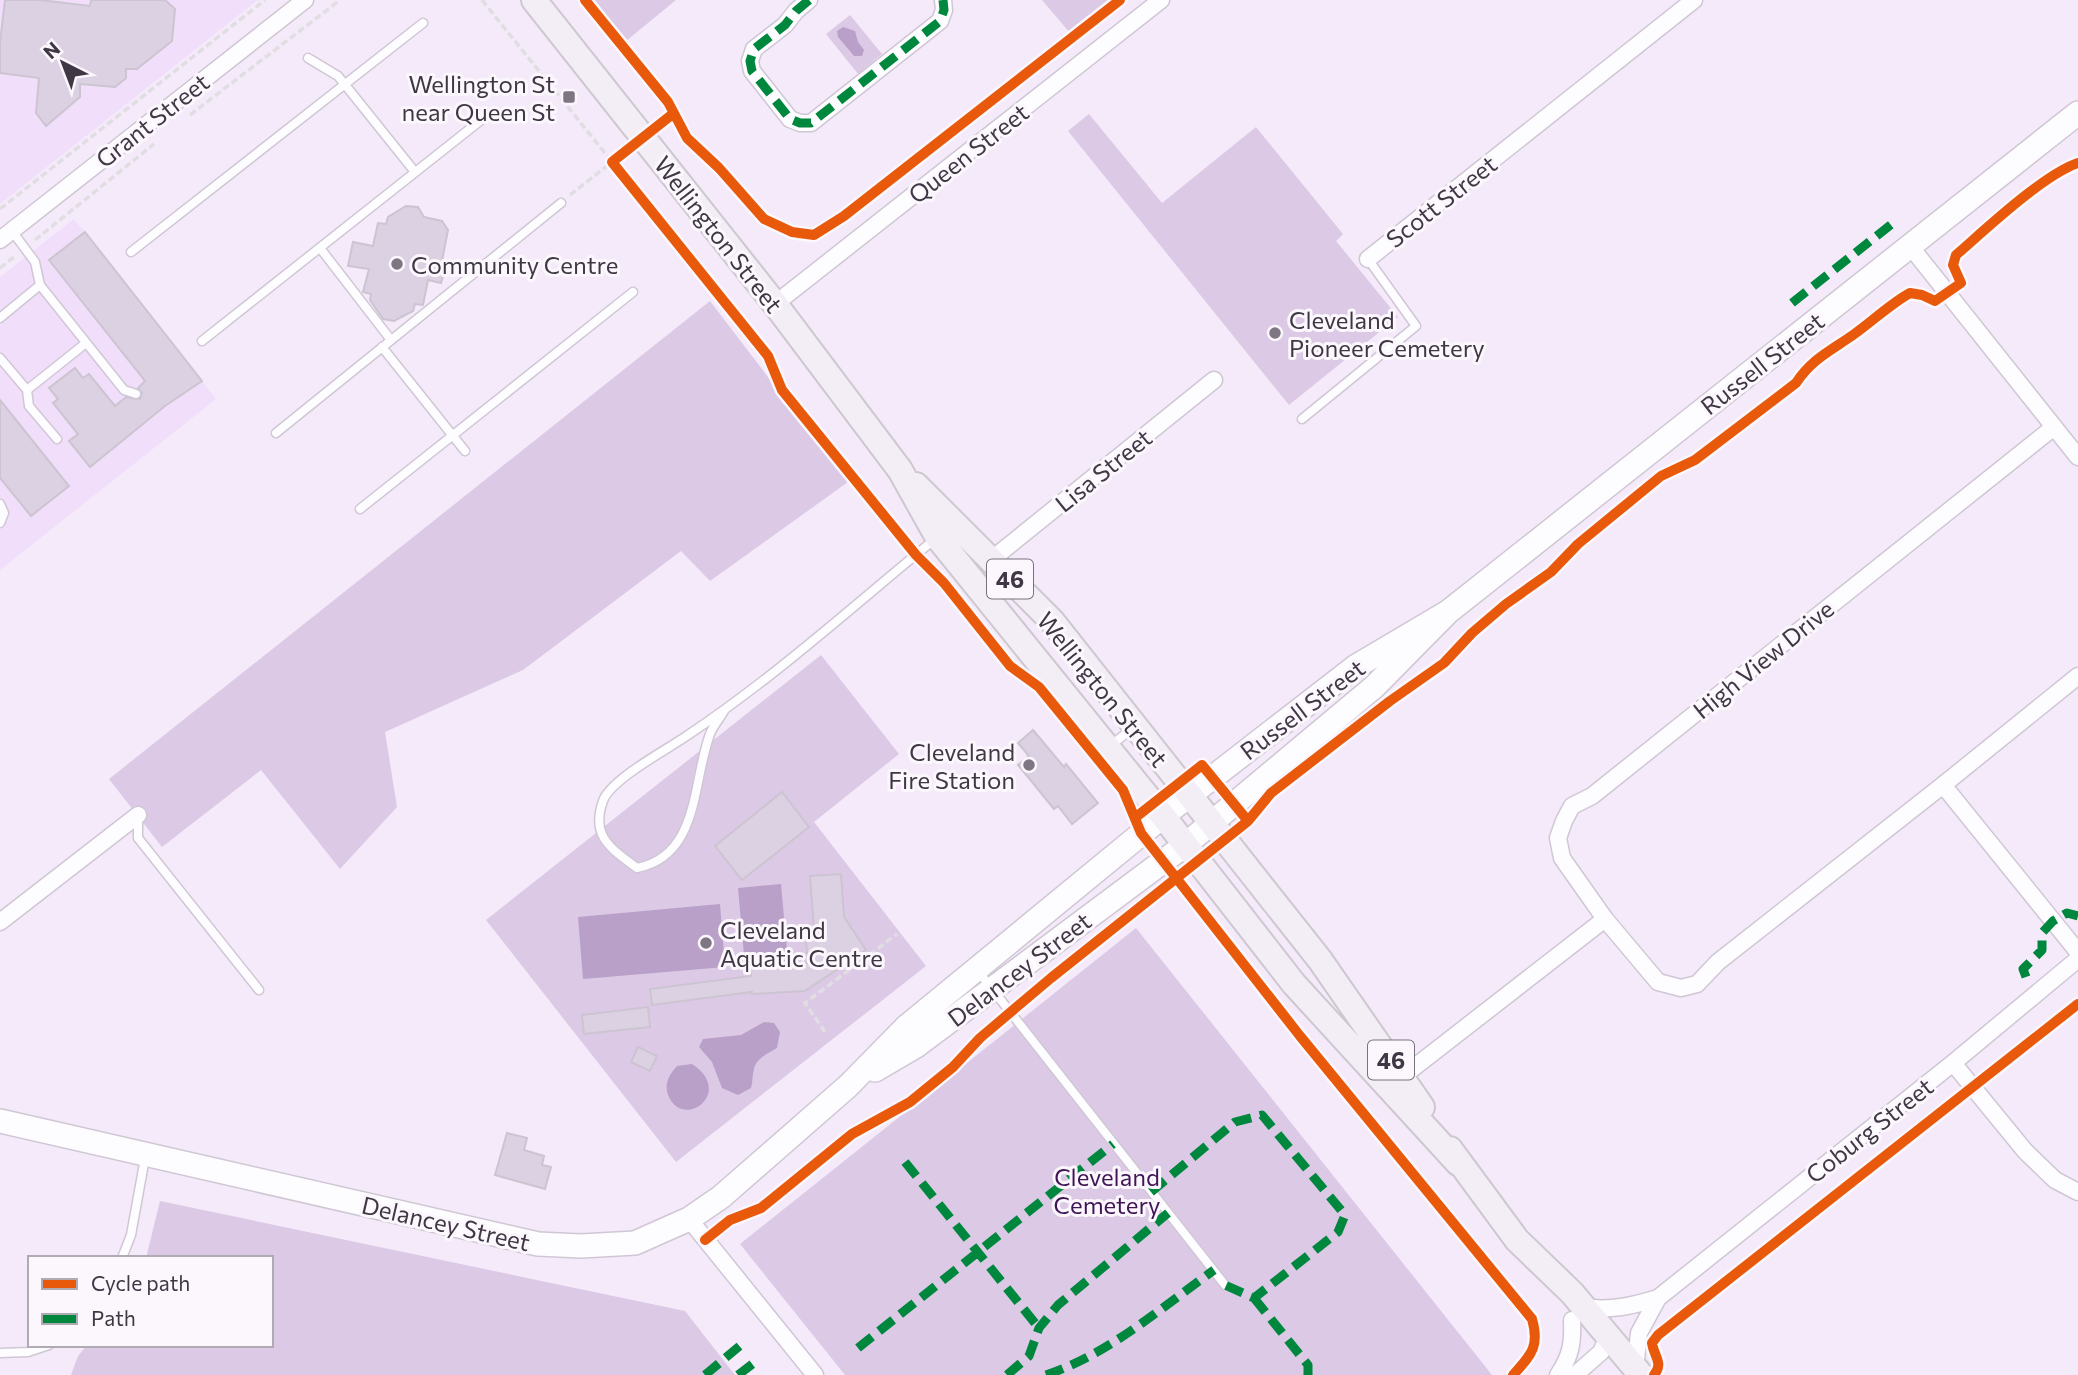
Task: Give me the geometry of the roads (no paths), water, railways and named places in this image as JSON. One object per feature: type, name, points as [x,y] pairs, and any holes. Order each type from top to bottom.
[{"type":"main road","name":"Wellington Street","points":[[534,0],[775,304],[900,470],[937,538],[1163,816],[1294,984],[1458,1163],[1517,1240],[1573,1293],[1578,1313],[1632,1373]]},
{"type":"main road","name":"Russell Street","points":[[1185,845],[1374,687],[1448,612],[2078,114]]},
{"type":"main road","name":"Wellington Street","points":[[900,470],[1052,621],[1320,960],[1403,1076],[1458,1163]]},
{"type":"main road","name":"Russell Street","points":[[1163,816],[1355,667],[1448,612]]},
{"type":"main road","name":"Delancey Street","points":[[0,1121],[538,1244],[635,1243],[689,1219],[721,1197],[848,1086],[906,1027],[1163,816]]},
{"type":"main road","name":"Delancey Street","points":[[848,1086],[916,1046],[1185,845]]},
{"type":"street","name":"Grant Street","points":[[6,236],[305,0]]},
{"type":"street","points":[[809,0],[754,50],[750,61],[752,71],[790,119],[800,123],[811,123],[940,21],[944,10],[943,0]]},
{"type":"street","name":"Queen Street","points":[[775,304],[1161,0]]},
{"type":"street","name":"Scott Street","points":[[1368,259],[1694,0]]},
{"type":"street","points":[[1910,246],[2078,457]]},
{"type":"street","name":"Lisa Street","points":[[991,560],[1214,380]]},
{"type":"street","name":"High View Drive","points":[[2054,428],[1592,796],[1572,806],[1558,838],[1562,858],[1605,919],[1658,982],[1681,988],[1697,984],[1718,962],[2078,676]]},
{"type":"street","points":[[1943,785],[2078,952]]},
{"type":"street","points":[[0,922],[138,815]]},
{"type":"street","points":[[1403,1076],[1605,919]]},
{"type":"street","name":"Coburg Street","points":[[1632,1373],[1639,1333],[1658,1298],[1953,1063],[2078,959]]},
{"type":"street","points":[[1953,1063],[2025,1151],[2055,1180],[2078,1192]]},
{"type":"street","points":[[689,1219],[815,1375]]},
{"type":"street","name":"Coburg Street","points":[[1578,1313],[1621,1308],[1658,1298]]},
{"type":"street","points":[[1558,1375],[1568,1361],[1578,1313]]},
{"type":"street","points":[[1575,1375],[1604,1344]]},
{"type":"lane","points":[[131,252],[423,23]]},
{"type":"lane","points":[[308,58],[338,76],[415,173]]},
{"type":"lane","points":[[202,341],[490,113]]},
{"type":"lane","points":[[276,433],[561,203]]},
{"type":"lane","points":[[6,236],[25,248],[35,262],[40,285],[124,390],[136,394]]},
{"type":"lane","points":[[320,248],[391,340]]},
{"type":"lane","name":"Scott Street","points":[[1303,419],[1416,326],[1368,259]]},
{"type":"lane","points":[[0,318],[40,285]]},
{"type":"lane","points":[[360,509],[633,292]]},
{"type":"lane","points":[[27,390],[86,343]]},
{"type":"lane","points":[[383,347],[465,451]]},
{"type":"lane","points":[[0,358],[27,390],[29,406],[57,439]]},
{"type":"lane","points":[[0,504],[4,513],[0,523]]},
{"type":"lane","points":[[724,711],[710,733],[688,824],[673,851],[653,865],[637,868],[603,841],[598,823],[603,799],[620,780],[724,711],[937,538]]},
{"type":"lane","points":[[1107,747],[1135,727]]},
{"type":"lane","points":[[138,815],[138,838],[259,990]]},
{"type":"lane","points":[[1010,941],[1026,962]]},
{"type":"lane","points":[[976,969],[1154,1198],[1225,1284]]},
{"type":"lane","points":[[123,1256],[131,1235],[146,1155]]},
{"type":"lane","points":[[0,1353],[28,1352],[43,1347]]},
{"type":"place","name":"Wellington St near Queen St","points":[[569,97]]},
{"type":"place","name":"Community Centre","points":[[397,264]]},
{"type":"place","name":"Cleveland Pioneer Cemetery","points":[[1275,333]]},
{"type":"place","name":"Cleveland Fire Station","points":[[1029,765]]},
{"type":"place","name":"Cleveland Aquatic Centre","points":[[706,943]]},
{"type":"park label","name":"Cleveland Cemetery","points":[[1107,1190]]}]
